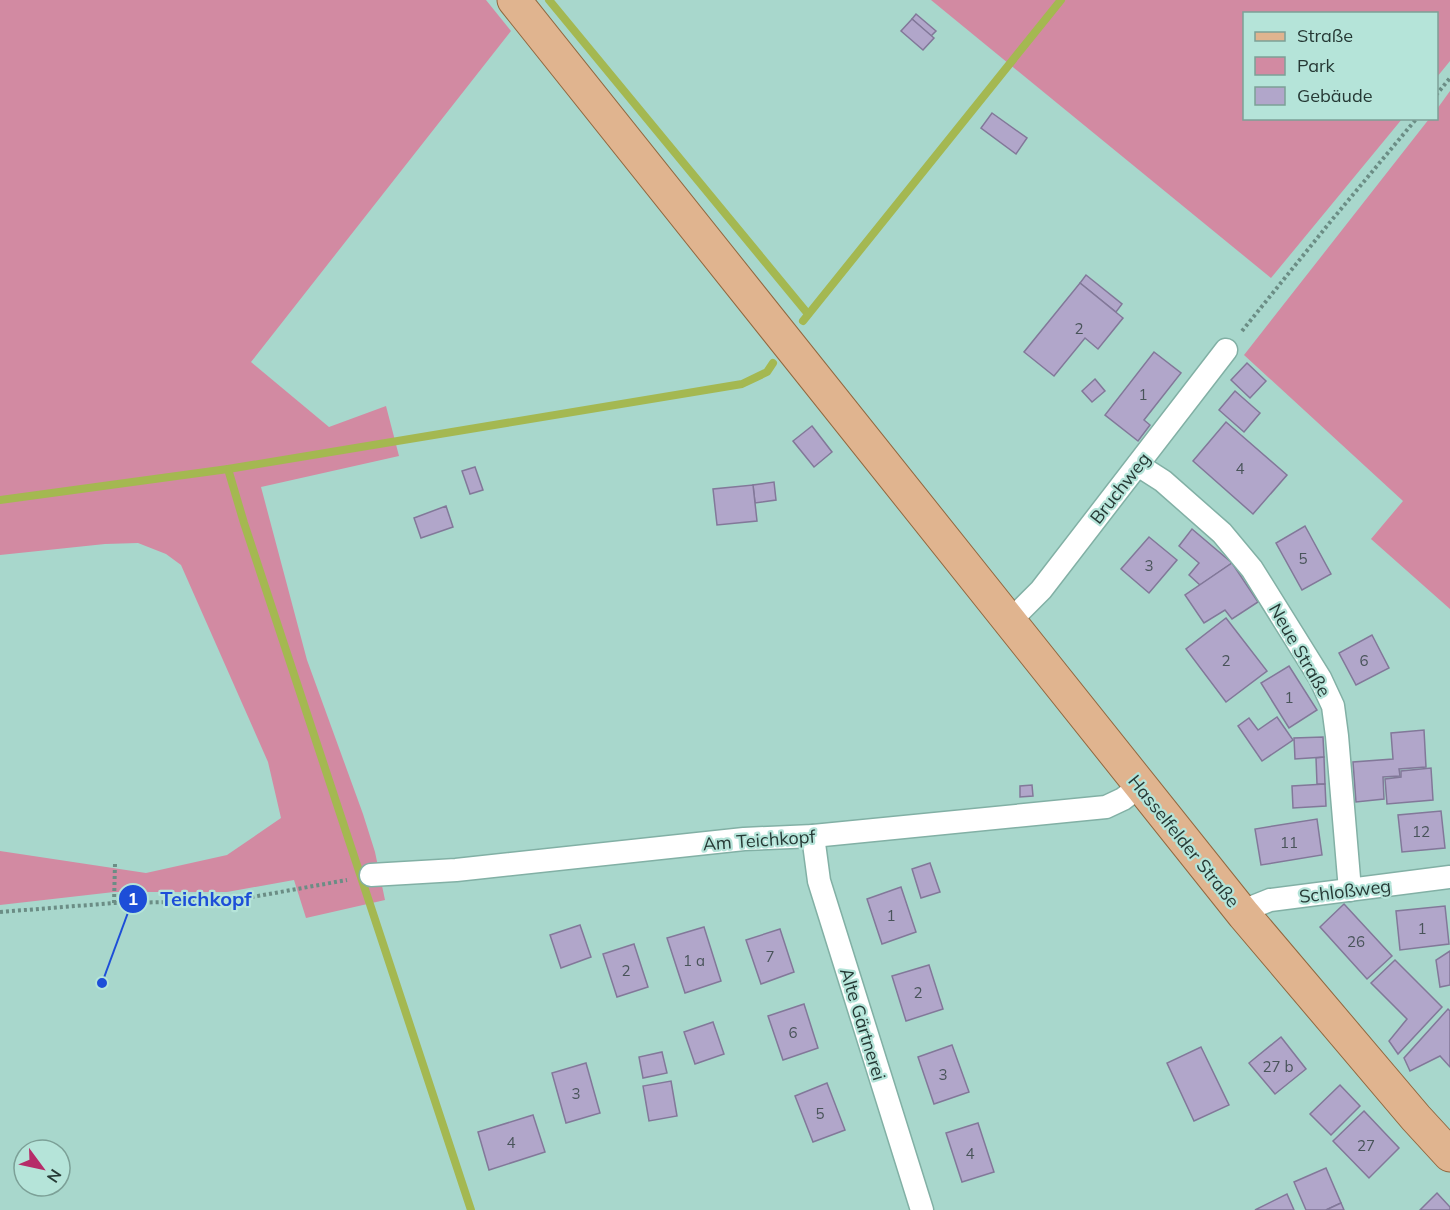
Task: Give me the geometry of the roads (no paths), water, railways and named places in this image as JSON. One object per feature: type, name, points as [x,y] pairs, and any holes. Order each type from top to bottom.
[{"type":"main road","name":"Hasselfelder Straße","points":[[514,0],[1244,915],[1408,1110],[1450,1155]]},
{"type":"street","name":"Bruchweg","points":[[1009,622],[1041,590],[1226,350]]},
{"type":"street","name":"Neue Straße","points":[[1138,465],[1163,481],[1222,533],[1252,569],[1320,678],[1333,706],[1350,890]]},
{"type":"street","name":"Am Teichkopf","points":[[361,878],[744,839],[813,836],[1106,807],[1124,798],[1140,786]]},
{"type":"street","name":"Alte Gärtnerei","points":[[813,836],[819,881],[922,1210]]},
{"type":"street","name":"Schloßweg","points":[[1244,915],[1255,906],[1270,900],[1450,877]]},
{"type":"waterway","points":[[549,0],[808,314]]},
{"type":"waterway","points":[[803,321],[1061,0]]},
{"type":"waterway","points":[[228,469],[742,384],[767,372],[773,363]]},
{"type":"waterway","points":[[0,500],[228,469],[471,1210]]},
{"type":"place","name":"Teichkopf","points":[[102,983]]}]
